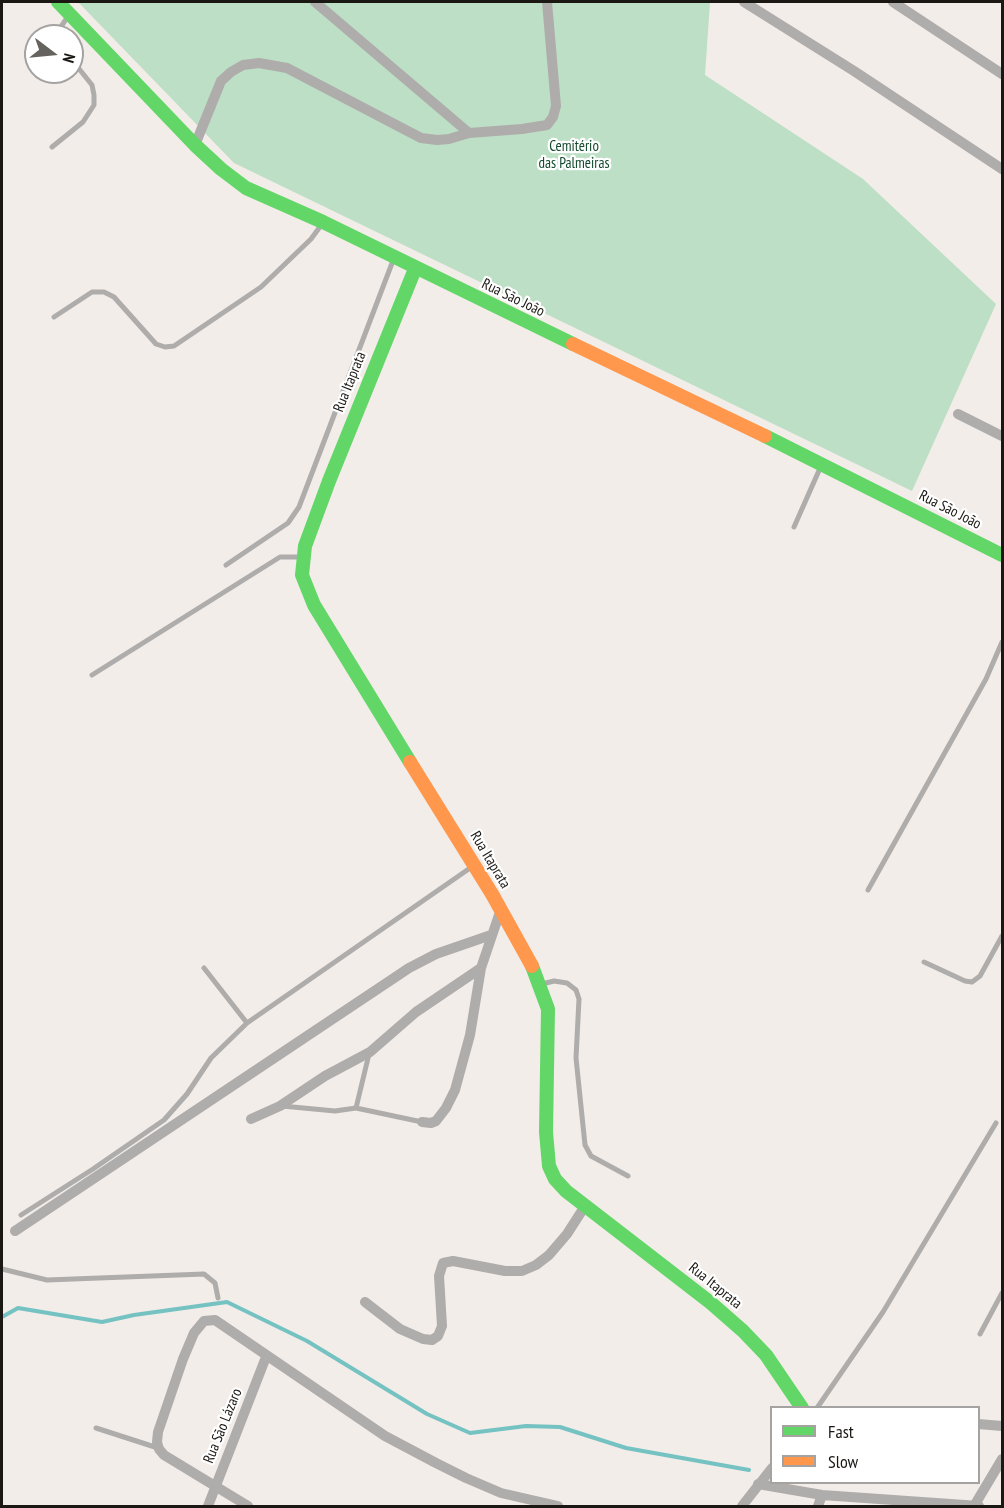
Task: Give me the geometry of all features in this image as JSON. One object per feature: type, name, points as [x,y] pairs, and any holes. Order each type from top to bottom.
[{"type":"street","name":"Rua São João","points":[[58,2],[195,145],[221,170],[246,188],[323,222],[1002,555]]},
{"type":"street","points":[[315,2],[469,133]]},
{"type":"street","points":[[195,145],[221,81],[243,65],[259,63],[287,68],[421,138],[449,139],[469,133],[547,124],[553,117],[556,106],[547,2]]},
{"type":"street","points":[[744,2],[854,71],[1002,169]]},
{"type":"street","points":[[893,2],[1002,74]]},
{"type":"street","name":"Rua Itaprata","points":[[415,269],[346,436],[303,557],[302,576],[314,605],[501,909],[527,955],[540,985],[548,1009],[546,1132],[549,1166],[555,1179],[585,1206],[702,1296],[743,1331],[766,1355],[801,1406]]},
{"type":"street","points":[[958,414],[1002,436]]},
{"type":"street","points":[[422,1122],[436,1121],[455,1090],[470,1035],[481,968],[501,909]]},
{"type":"street","points":[[15,1231],[409,968],[436,954],[491,935]]},
{"type":"street","points":[[251,1119],[280,1106],[326,1076],[370,1052],[424,1006],[481,968]]},
{"type":"street","points":[[365,1302],[400,1329],[423,1339],[432,1340],[438,1335],[442,1326],[439,1276],[443,1263],[453,1261],[505,1271],[522,1271],[536,1265],[549,1255],[567,1234],[585,1206]]},
{"type":"street","points":[[248,1506],[162,1452],[158,1432],[194,1333],[204,1321],[214,1320],[385,1436],[456,1473],[501,1493],[558,1506]]},
{"type":"street","name":"Rua São Lázaro","points":[[208,1506],[266,1357]]},
{"type":"street","points":[[980,1424],[1002,1426]]},
{"type":"street","points":[[758,1484],[822,1495],[976,1506],[1002,1459]]},
{"type":"street","points":[[742,1506],[770,1469]]},
{"type":"street","points":[[818,1506],[822,1495]]},
{"type":"lane","points":[[63,24],[70,14]]},
{"type":"lane","points":[[52,147],[83,122],[94,105],[92,85],[84,75]]},
{"type":"lane","points":[[54,317],[92,292],[104,292],[114,297],[156,344],[165,348],[174,346],[261,287],[311,239],[323,222]]},
{"type":"lane","points":[[226,565],[288,523],[300,507],[394,258]]},
{"type":"lane","points":[[794,526],[821,465]]},
{"type":"lane","points":[[92,675],[280,557],[303,557]]},
{"type":"lane","points":[[868,890],[986,679],[1002,642]]},
{"type":"lane","points":[[21,1215],[164,1120],[183,1100],[211,1058],[246,1023],[474,865]]},
{"type":"lane","points":[[924,962],[972,982],[980,976],[1002,936]]},
{"type":"lane","points":[[204,968],[246,1023]]},
{"type":"lane","points":[[540,985],[554,981],[567,983],[576,990],[579,999],[576,1059],[585,1145],[591,1156],[628,1176]]},
{"type":"lane","points":[[356,1108],[370,1052]]},
{"type":"lane","points":[[280,1106],[335,1111],[356,1108],[422,1122]]},
{"type":"lane","points":[[818,1406],[883,1312],[996,1123]]},
{"type":"lane","points":[[2,1269],[47,1280],[204,1274],[215,1283],[218,1298]]},
{"type":"lane","points":[[980,1334],[1002,1293]]},
{"type":"lane","points":[[96,1428],[162,1452]]},
{"type":"green space","name":"Cemitério das Palmeiras","points":[[78,2],[710,2],[705,75],[863,179],[996,304],[912,491],[234,163]]},
{"type":"waterway","points":[[2,1317],[18,1308],[102,1322],[134,1315],[227,1302],[307,1341],[427,1414],[470,1433],[526,1426],[560,1427],[626,1448],[749,1470]]},
{"type":"traffic: fast","points":[[58,2],[195,145],[246,188],[323,222],[573,344]]},
{"type":"traffic: fast","points":[[410,762],[314,605],[302,575],[305,546],[329,481],[415,269]]},
{"type":"traffic: fast","points":[[765,436],[1002,555]]},
{"type":"traffic: fast","points":[[532,966],[548,1009],[546,1132],[549,1166],[555,1179],[566,1191],[711,1303],[743,1331],[766,1355],[801,1406]]},
{"type":"traffic: slow","points":[[573,344],[765,436]]},
{"type":"traffic: slow","points":[[410,762],[492,894],[532,966]]}]
